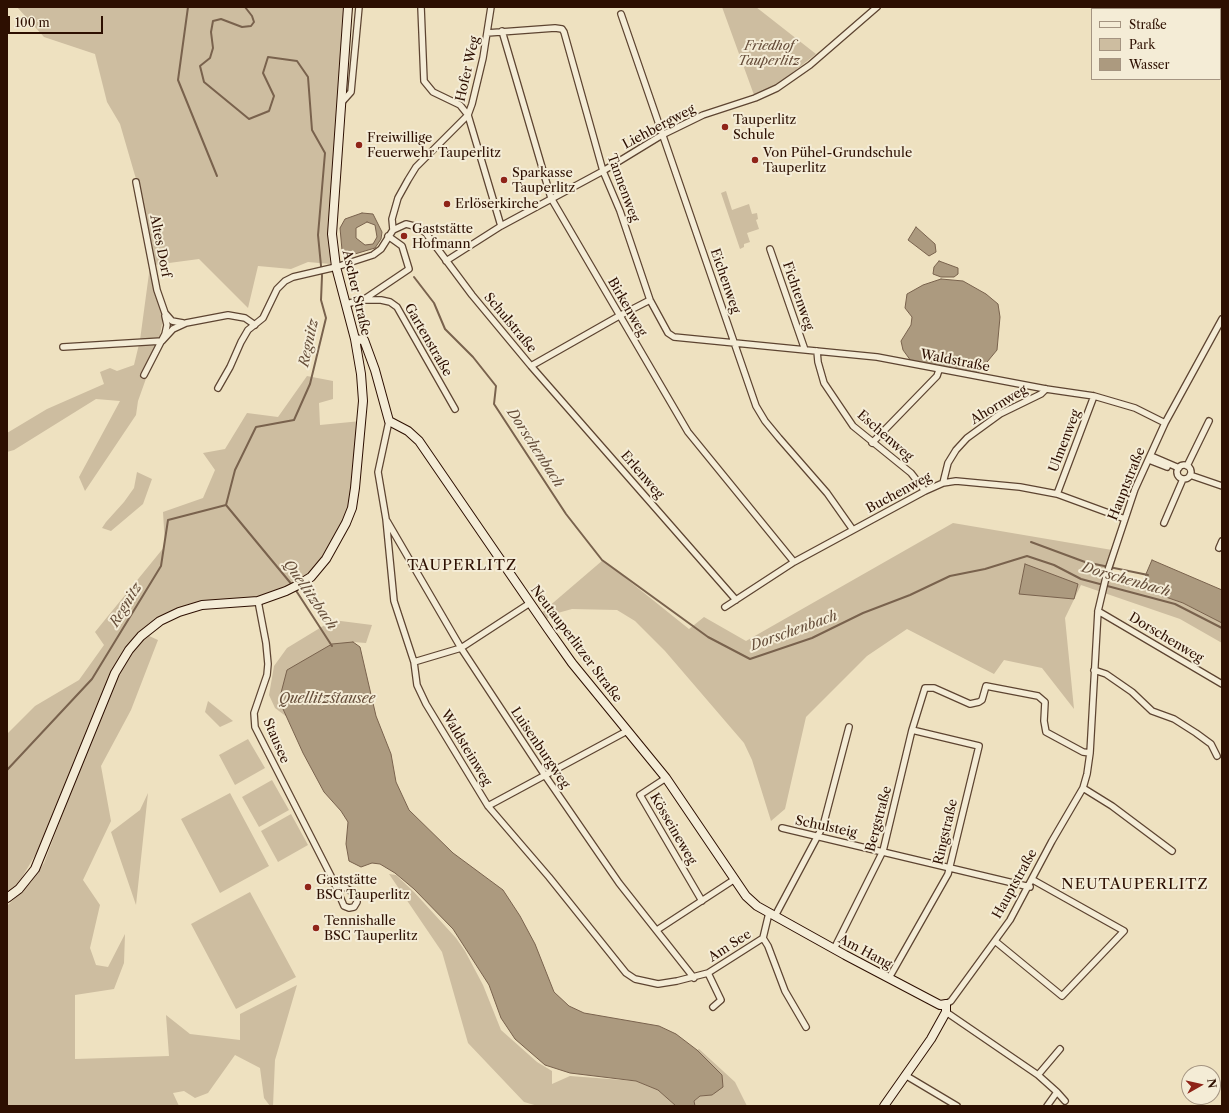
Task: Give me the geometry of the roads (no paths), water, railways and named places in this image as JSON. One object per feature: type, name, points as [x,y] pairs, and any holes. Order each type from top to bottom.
[{"type":"street","name":"Ascher Straße","points":[[7,898],[19,889],[35,869],[115,673],[129,650],[160,621],[179,612],[202,605],[258,601],[286,591],[311,577],[337,542],[352,508],[363,401],[361,374],[355,339],[336,267],[332,234],[348,7]]},
{"type":"street","points":[[342,102],[352,92],[359,7]]},
{"type":"street","points":[[420,7],[424,81],[433,92],[460,105],[468,115],[501,226]]},
{"type":"street","name":"Hofer Weg","points":[[393,230],[392,219],[398,198],[416,167],[468,115],[478,86],[491,7]]},
{"type":"street","name":"Liehbergweg","points":[[446,261],[501,226],[603,170],[662,135],[703,115],[755,98],[777,88],[810,65],[877,7]]},
{"type":"street","name":"Eichenweg","points":[[621,14],[736,344],[756,406],[765,421],[827,492],[853,530]]},
{"type":"street","name":"Tannenweg","points":[[487,33],[562,29],[603,170],[620,210],[650,300],[668,332],[674,337],[736,344]]},
{"type":"street","name":"Birkenweg","points":[[502,31],[552,198],[619,316],[688,432],[794,562]]},
{"type":"street","name":"Altes Dorf","points":[[136,182],[157,290],[165,313],[167,325],[162,341],[144,375]]},
{"type":"street","name":"Schulstraße","points":[[393,230],[406,224],[414,226],[424,232],[472,295],[531,366],[650,300]]},
{"type":"street","points":[[218,388],[248,330],[263,318],[277,289],[285,281],[293,277],[336,267],[373,255],[381,249],[393,230]]},
{"type":"street","points":[[362,300],[409,269],[402,246],[388,236]]},
{"type":"street","name":"Fichtenweg","points":[[770,249],[805,350]]},
{"type":"street","name":"Gartenstraße","points":[[346,304],[362,300],[390,302],[397,307],[455,409]]},
{"type":"street","points":[[165,313],[172,321],[186,323]]},
{"type":"street","name":"Altes Dorf","points":[[162,341],[173,329],[186,323],[228,315],[245,318],[255,325]]},
{"type":"street","name":"Hauptstraße","points":[[884,1106],[931,1039],[946,1008],[1010,920],[1083,788],[1090,753],[1098,611],[1107,573],[1135,490],[1165,423],[1222,319]]},
{"type":"street","points":[[355,339],[364,340],[389,420]]},
{"type":"street","points":[[63,346],[162,341]]},
{"type":"street","name":"Waldstraße","points":[[736,344],[877,357],[939,370],[1094,396],[1135,408],[1165,423]]},
{"type":"street","name":"Eschenweg","points":[[817,351],[818,362],[824,383],[853,426],[872,443],[911,473],[925,491]]},
{"type":"street","name":"Erlenweg","points":[[531,366],[736,600]]},
{"type":"street","points":[[872,443],[936,376],[939,370]]},
{"type":"street","name":"Ahornweg","points":[[943,483],[948,463],[956,450],[967,438],[1000,414],[1020,402],[1041,394],[1046,389]]},
{"type":"street","name":"Ulmenweg","points":[[1057,494],[1094,396]]},
{"type":"street","name":"Waldsteinweg","points":[[389,420],[378,472],[386,519],[394,601],[414,662],[417,685],[426,704],[488,806],[549,878],[626,974],[635,979],[658,984],[694,978]]},
{"type":"street","name":"Neutauperlitzer Straße","points":[[389,420],[408,431],[419,441],[572,663],[666,778],[746,896],[757,906],[772,915]]},
{"type":"street","points":[[1150,458],[1178,470],[1187,466],[1209,421]]},
{"type":"street","points":[[1187,466],[1190,470],[1190,475]]},
{"type":"street","points":[[1178,470],[1179,476],[1183,479]]},
{"type":"street","points":[[1164,523],[1183,479],[1190,475]]},
{"type":"street","points":[[1190,475],[1222,486]]},
{"type":"street","name":"Buchenweg","points":[[725,607],[794,562],[925,491],[943,483],[956,481],[986,483],[1020,487],[1057,494],[1125,519]]},
{"type":"street","name":"Luisenburgweg","points":[[386,519],[461,648],[544,774],[619,883],[694,978]]},
{"type":"street","points":[[1219,548],[1222,541]]},
{"type":"street","name":"Stausee","points":[[258,601],[266,643],[268,664],[267,675],[254,713],[255,727],[333,880],[344,906],[349,908],[354,906],[357,902],[357,895],[333,880]]},
{"type":"street","points":[[414,662],[461,648],[530,603]]},
{"type":"street","name":"Dorschenweg","points":[[1098,611],[1222,684]]},
{"type":"street","points":[[1094,670],[1106,674],[1119,682],[1152,711],[1174,719],[1196,733],[1211,744],[1217,756]]},
{"type":"street","name":"Bergstraße","points":[[834,948],[884,851],[912,730],[925,688],[934,688],[970,704],[980,702],[982,700],[986,686],[1038,696],[1045,702],[1046,707],[1044,721],[1046,732],[1083,752],[1090,753]]},
{"type":"street","name":"Am See","points":[[694,978],[708,973],[763,938],[772,915],[823,826],[849,727]]},
{"type":"street","points":[[488,806],[544,774],[627,730]]},
{"type":"street","name":"Ringstraße","points":[[889,978],[948,874],[978,746],[912,730]]},
{"type":"street","name":"Kösseineweg","points":[[666,778],[640,795],[702,901]]},
{"type":"street","points":[[1083,788],[1112,806],[1172,851]]},
{"type":"street","name":"Schulsteig","points":[[782,828],[1030,886]]},
{"type":"street","points":[[657,930],[735,879]]},
{"type":"street","points":[[995,941],[1062,996],[1124,931],[1033,880]]},
{"type":"street","name":"Am Hang","points":[[772,915],[946,1008]]},
{"type":"street","points":[[763,938],[768,946],[785,991],[806,1027]]},
{"type":"street","name":"Am See","points":[[708,973],[721,1000],[713,1007]]},
{"type":"street","points":[[946,1008],[1038,1075],[1065,1101]]},
{"type":"street","points":[[1038,1075],[1060,1049]]},
{"type":"street","points":[[906,1075],[957,1106]]},
{"type":"street","points":[[1047,1106],[1057,1092]]},
{"type":"water","points":[[362,213],[373,214],[382,232],[381,239],[375,248],[348,256],[342,250],[340,228],[345,219]],"holes":[[[367,222],[375,225],[377,237],[373,244],[365,245],[356,238],[356,228]]]},
{"type":"water","points":[[916,227],[935,244],[936,252],[929,256],[908,240]]},
{"type":"water","points":[[939,261],[958,268],[958,274],[954,277],[941,277],[933,274],[934,267]]},
{"type":"water","points":[[941,279],[963,281],[986,294],[998,304],[1000,317],[997,350],[978,373],[911,361],[903,350],[901,341],[911,325],[912,317],[905,308],[907,294],[923,285]]},
{"type":"water","points":[[1152,560],[1222,590],[1222,623],[1183,603],[1140,588]]},
{"type":"water","points":[[1025,564],[1078,584],[1074,599],[1019,594]]},
{"type":"water","name":"Quellitzstausee","points":[[353,642],[360,647],[376,716],[391,754],[396,782],[409,810],[453,853],[503,890],[520,916],[535,944],[554,992],[569,1006],[584,1013],[659,1026],[676,1034],[697,1050],[722,1075],[723,1087],[712,1095],[700,1096],[694,1101],[695,1106],[676,1106],[658,1090],[636,1081],[570,1073],[545,1065],[515,1039],[501,1018],[489,985],[453,929],[414,889],[395,873],[380,864],[372,863],[361,867],[349,861],[346,844],[348,822],[341,811],[324,792],[303,753],[283,709],[281,693],[287,670],[332,644]]},
{"type":"waterway","points":[[188,7],[178,80],[217,176]]},
{"type":"waterway","name":"Regnitz","points":[[7,770],[92,679],[161,566],[168,520],[226,505],[235,470],[256,427],[294,420],[310,384],[326,318],[321,300],[322,276],[318,235],[325,153],[312,130],[308,77],[297,61],[268,57],[263,73],[274,96],[269,111],[249,119],[204,82],[200,66],[210,58],[213,48],[211,32],[213,21],[221,19],[242,27],[251,26],[254,22],[252,16],[245,7]]},
{"type":"waterway","name":"Dorschenbach","points":[[414,277],[434,303],[445,329],[473,357],[496,386],[494,404],[566,514],[602,560],[708,637],[750,659],[812,638],[863,613],[910,595],[950,576],[985,569],[1027,556],[1054,565],[1081,579],[1175,604],[1222,628]]},
{"type":"waterway","name":"Quellitzbach","points":[[226,505],[293,586]]},
{"type":"waterway","name":"Dorschenbach","points":[[1031,542],[1085,562],[1148,575]]},
{"type":"waterway","name":"Quellitzbach","points":[[295,589],[332,646]]},
{"type":"place","name":"Tauperlitz Schule","points":[[725,127]]},
{"type":"place","name":"Freiwillige Feuerwehr Tauperlitz","points":[[359,145]]},
{"type":"place","name":"Von Pühel-Grundschule Tauperlitz","points":[[755,160]]},
{"type":"place","name":"Sparkasse Tauperlitz","points":[[504,180]]},
{"type":"place","name":"Erlöserkirche","points":[[447,204]]},
{"type":"place","name":"Gaststätte Hofmann","points":[[404,236]]},
{"type":"place","name":"Gaststätte BSC Tauperlitz","points":[[308,887]]},
{"type":"place","name":"Tennishalle BSC Tauperlitz","points":[[316,928]]},
{"type":"district","name":"TAUPERLITZ","points":[[462,566]]},
{"type":"district","name":"NEUTAUPERLITZ","points":[[1135,885]]},
{"type":"park label","name":"Friedhof Tauperlitz","points":[[769,54]]}]
